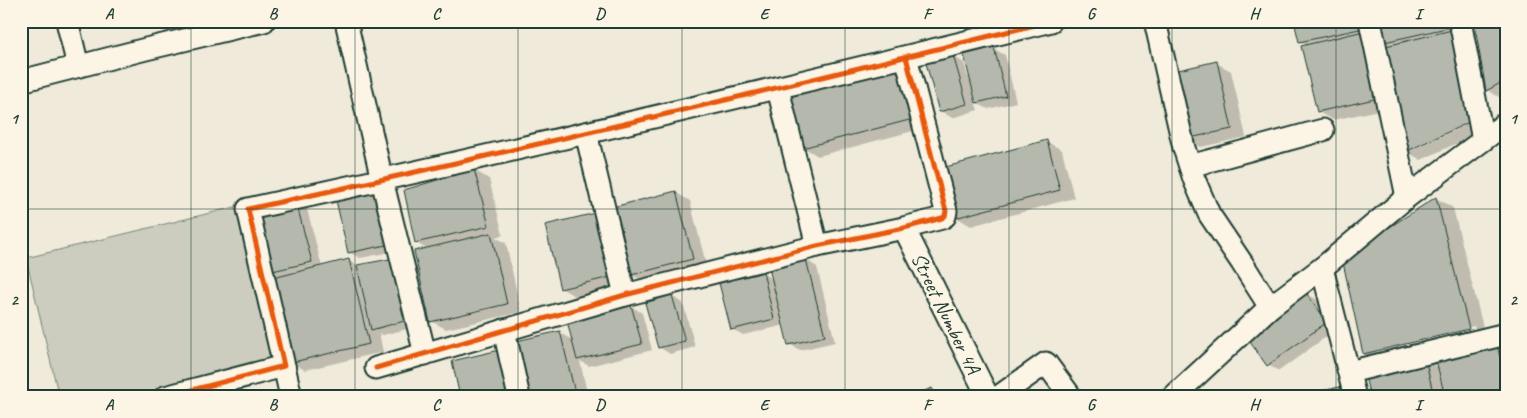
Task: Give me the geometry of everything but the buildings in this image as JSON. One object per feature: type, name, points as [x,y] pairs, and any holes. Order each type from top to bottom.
[{"type":"street","points":[[67,21],[78,66]]},
{"type":"street","points":[[21,81],[264,21]]},
{"type":"street","points":[[346,21],[382,180],[425,354]]},
{"type":"street","points":[[291,397],[248,209],[778,89],[1051,21]]},
{"type":"street","points":[[1155,21],[1190,166],[1209,214],[1270,307]]},
{"type":"street","points":[[1370,21],[1407,197]]},
{"type":"street","points":[[1460,21],[1482,140]]},
{"type":"street","points":[[376,368],[625,295],[817,246],[942,218],[946,214],[906,57]]},
{"type":"street","points":[[778,89],[817,246]]},
{"type":"street","points":[[1179,395],[1270,307],[1322,268],[1407,197],[1506,123]]},
{"type":"street","points":[[1190,166],[1323,130]]},
{"type":"street","points":[[586,133],[625,295]]},
{"type":"street","name":"Street Number 4A","points":[[904,228],[988,397]]},
{"type":"street","points":[[1322,268],[1355,397]]},
{"type":"street","points":[[504,330],[519,397]]},
{"type":"street","points":[[1349,372],[1506,334]]},
{"type":"street","points":[[998,397],[1046,363],[1071,397]]},
{"type":"street","points":[[165,397],[284,366]]},
{"type":"shaded area","points":[[243,205],[283,366],[150,397],[59,397],[26,258]]},
{"type":"cycle path","points":[[165,397],[284,366],[248,209],[650,118],[1051,21]]},
{"type":"cycle path","points":[[376,368],[625,295],[817,246],[942,218],[945,216],[946,211],[906,57]]}]
